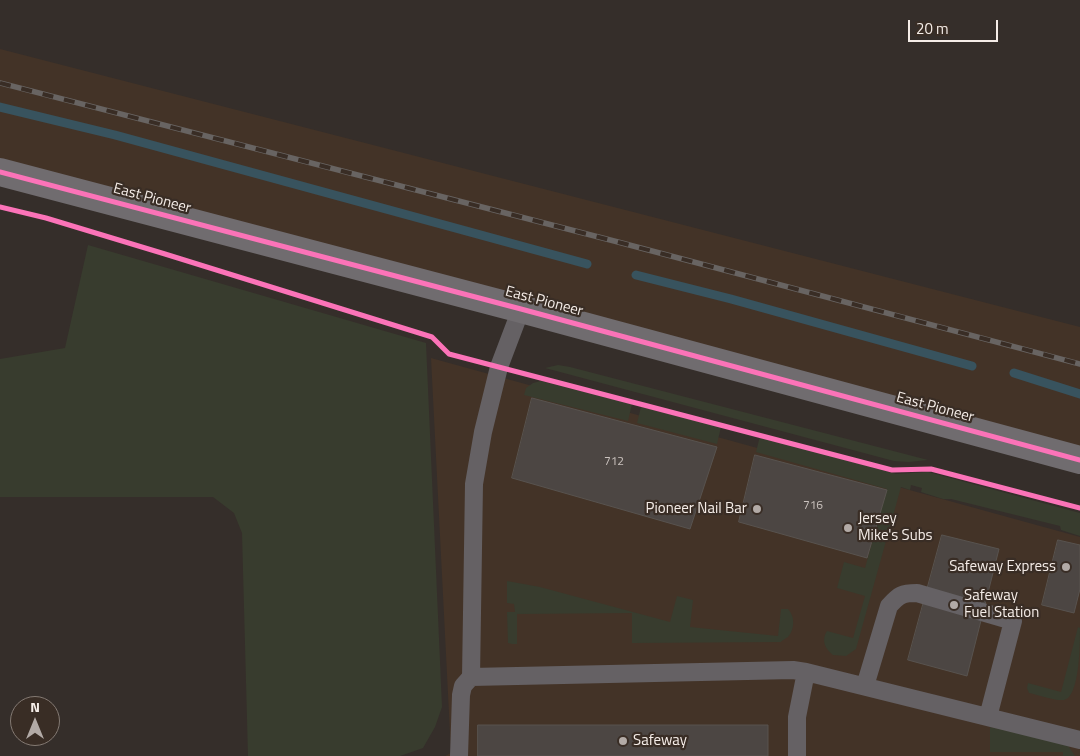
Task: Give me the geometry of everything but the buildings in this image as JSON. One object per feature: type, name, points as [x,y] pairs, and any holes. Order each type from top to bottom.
[{"type":"street","name":"East Pioneer","points":[[0,172],[521,309],[1080,460]]},
{"type":"lane","points":[[459,756],[461,695],[463,686],[471,677],[474,484],[483,432],[499,367],[521,309]]},
{"type":"lane","points":[[865,686],[889,606],[898,596],[907,593],[917,593],[1013,621],[988,717]]},
{"type":"lane","points":[[471,677],[793,670],[865,686],[1080,740]]},
{"type":"lane","points":[[797,756],[798,717],[806,672]]},
{"type":"shaded area","points":[[0,49],[1080,327],[1080,461],[0,172]]},
{"type":"shaded area","points":[[431,358],[1080,537],[1080,756],[445,756],[451,753]]},
{"type":"green space","points":[[88,245],[426,343],[442,707],[435,727],[423,748],[400,756],[248,756],[242,533],[234,513],[213,497],[0,497],[0,359],[65,348]]},
{"type":"green space","points":[[558,365],[928,460],[894,461],[545,368]]},
{"type":"green space","points":[[541,381],[632,404],[628,421],[524,395],[526,388],[533,383]]},
{"type":"green space","points":[[641,407],[721,427],[717,444],[637,423]]},
{"type":"green space","points":[[760,436],[896,474],[928,472],[1080,513],[1080,536],[1061,530],[1060,526],[951,499],[943,499],[921,492],[922,488],[911,485],[910,490],[901,487],[856,649],[846,656],[833,655],[825,644],[825,634],[827,631],[853,638],[865,596],[837,588],[844,562],[865,568],[887,489],[756,452]]},
{"type":"green space","points":[[507,581],[540,587],[670,622],[677,596],[693,600],[690,627],[778,636],[781,609],[788,609],[793,619],[793,626],[788,637],[781,642],[632,643],[632,613],[517,614],[517,644],[512,644],[508,643],[507,612],[515,612],[514,604],[507,603]]},
{"type":"green space","points":[[1078,627],[1080,628],[1080,645],[1078,668],[1073,690],[1069,697],[1060,700],[1029,693],[1028,683],[1061,692]]},
{"type":"green space","points":[[990,727],[1067,744],[1075,756],[1063,756],[1063,752],[990,752]]},
{"type":"waterway","points":[[0,107],[115,135],[587,264]]},
{"type":"waterway","points":[[636,275],[731,299],[972,366]]},
{"type":"waterway","points":[[1014,373],[1080,394]]},
{"type":"railway","points":[[0,83],[618,242],[1080,364]]},
{"type":"cycle path","points":[[0,172],[521,309],[1080,460]]},
{"type":"cycle path","points":[[0,207],[46,218],[432,337],[449,354],[892,470],[931,469],[1080,508]]},
{"type":"place","name":"Pioneer Nail Bar","points":[[757,509]]},
{"type":"place","name":"Jersey Mike's Subs","points":[[848,528]]},
{"type":"place","name":"Safeway Express","points":[[1066,567]]},
{"type":"place","name":"Safeway Fuel Station","points":[[954,605]]},
{"type":"place","name":"Safeway","points":[[623,741]]}]
